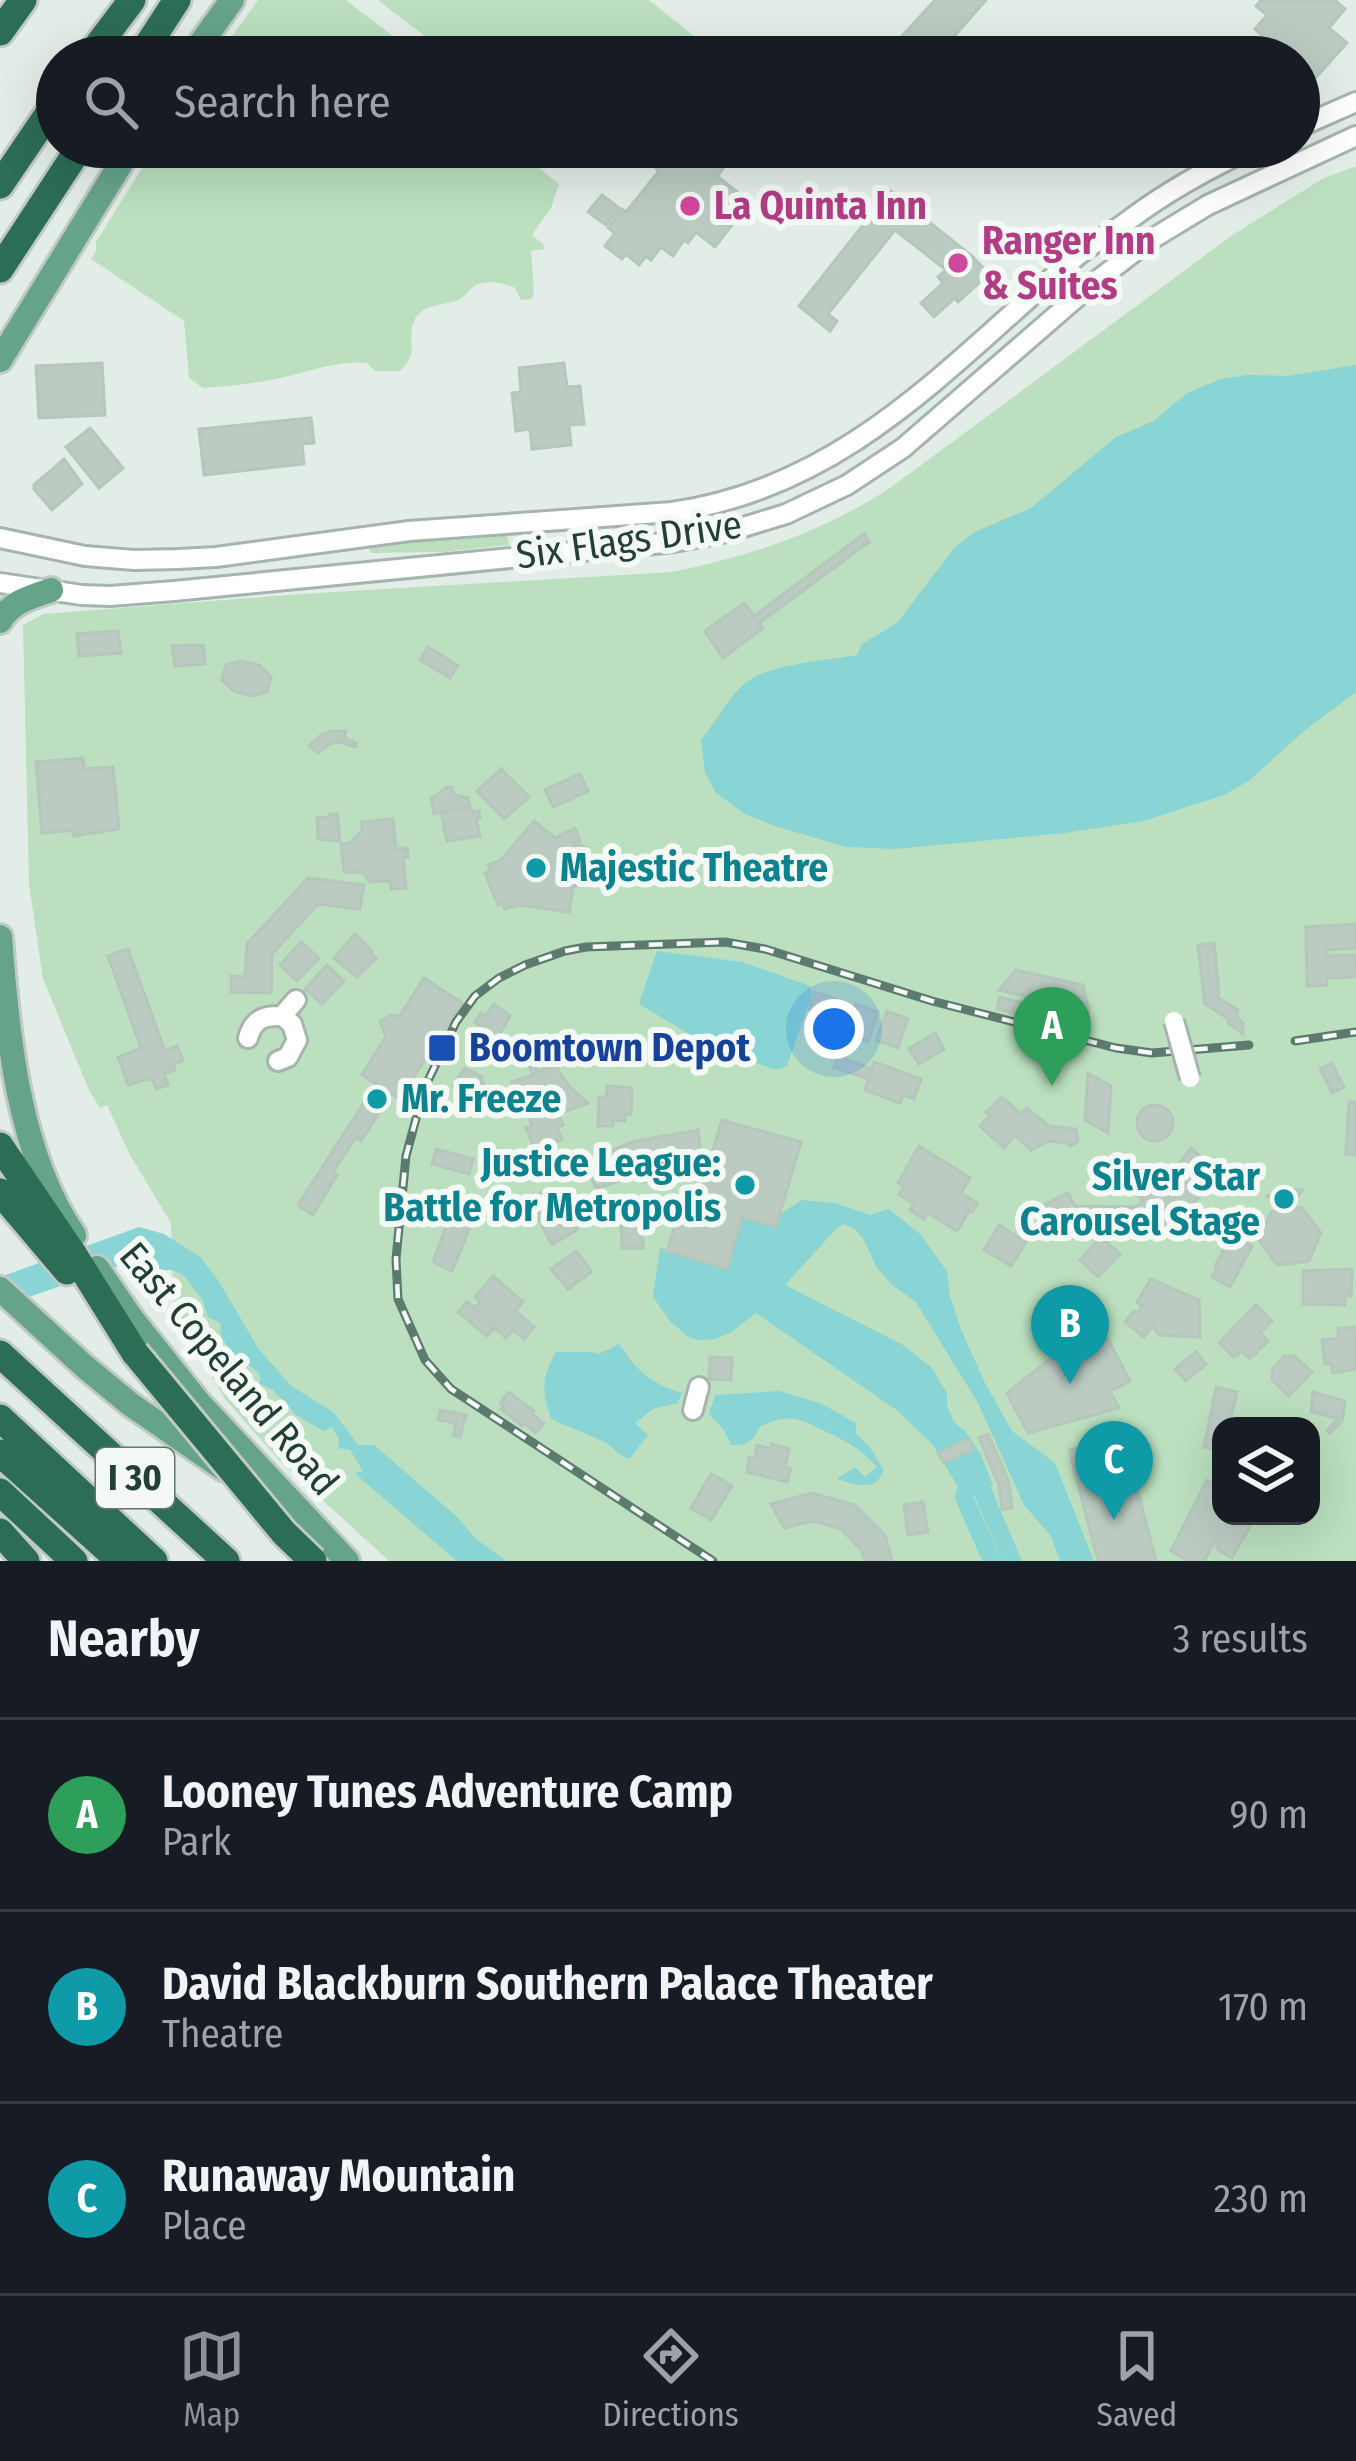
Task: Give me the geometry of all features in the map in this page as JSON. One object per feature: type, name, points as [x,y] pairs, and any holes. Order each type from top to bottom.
[{"type":"highway","points":[[0,32],[23,0]]},
{"type":"highway","points":[[105,36],[132,0]]},
{"type":"highway","points":[[154,36],[177,0]]},
{"type":"highway","points":[[0,185],[36,132]]},
{"type":"highway","points":[[0,269],[66,168]]},
{"type":"highway","points":[[0,1146],[135,1353]]},
{"type":"highway","points":[[0,1192],[247,1490],[331,1557]]},
{"type":"highway","name":"I 30","points":[[0,1354],[226,1561]]},
{"type":"highway","points":[[2,1420],[154,1561]]},
{"type":"highway","points":[[0,1453],[120,1561]]},
{"type":"highway","name":"I 30","points":[[0,1492],[74,1561]]},
{"type":"highway","points":[[0,1532],[26,1561]]},
{"type":"main road","points":[[206,36],[232,0]]},
{"type":"main road","points":[[0,360],[118,168]]},
{"type":"main road","points":[[0,621],[7,610],[26,598],[51,590]]},
{"type":"main road","name":"East Copeland Road","points":[[0,938],[6,1017],[25,1112],[39,1162],[65,1222],[132,1319],[331,1557]]},
{"type":"main road","points":[[0,1289],[84,1366],[331,1557]]},
{"type":"street","points":[[1320,118],[1356,102]]},
{"type":"street","name":"Six Flags Drive","points":[[1320,153],[1356,136]]},
{"type":"street","name":"Six Flags Drive","points":[[0,538],[85,556],[156,560],[216,557],[409,531],[701,508],[773,486],[822,463],[894,414],[1102,237],[1213,168]]},
{"type":"street","name":"Six Flags Drive","points":[[0,583],[96,596],[153,593],[693,540],[763,522],[864,476],[1148,242],[1208,205],[1287,168]]},
{"type":"street","points":[[819,499],[822,463]]},
{"type":"street","points":[[549,521],[552,552]]},
{"type":"street","points":[[248,1038],[260,1018],[282,1016],[296,1000]]},
{"type":"street","points":[[278,1061],[287,1057],[297,1040],[292,1024],[282,1016]]},
{"type":"street","points":[[1174,1021],[1190,1078]]},
{"type":"street","points":[[693,1410],[699,1387]]},
{"type":"green space","points":[[258,0],[346,0],[393,36],[232,36]]},
{"type":"green space","points":[[378,0],[649,0],[694,36],[424,36]]},
{"type":"green space","points":[[1356,166],[1356,1561],[389,1561],[280,1461],[225,1399],[200,1357],[173,1300],[171,1223],[107,1105],[100,1108],[89,1090],[43,979],[29,884],[23,625],[43,614],[672,572],[758,550],[812,530],[890,488],[1231,236],[1322,179]]},
{"type":"green space","points":[[142,168],[539,168],[559,184],[551,208],[532,235],[545,249],[531,251],[532,299],[521,300],[515,288],[487,282],[459,300],[423,311],[412,326],[410,358],[400,371],[375,371],[367,363],[343,364],[271,380],[203,388],[189,378],[184,321],[91,259],[96,242]]},
{"type":"green space","points":[[507,532],[509,545],[370,553],[369,544]]},
{"type":"water","points":[[1356,365],[1356,692],[1250,780],[1224,795],[1143,821],[895,849],[846,847],[775,826],[745,814],[716,793],[705,773],[701,740],[751,679],[787,666],[857,655],[862,644],[897,623],[955,547],[975,532],[1031,508],[1116,437],[1154,421],[1187,393],[1221,379],[1288,376]]},
{"type":"water","points":[[657,951],[742,962],[810,986],[812,994],[787,1066],[776,1070],[711,1047],[639,1004]]},
{"type":"water","points":[[802,1200],[835,1203],[870,1215],[889,1209],[920,1234],[947,1271],[962,1332],[985,1383],[1012,1431],[1055,1463],[1094,1561],[1060,1561],[1051,1536],[1024,1505],[978,1403],[916,1302],[877,1268],[855,1229],[844,1224],[836,1229],[785,1285],[903,1345],[931,1367],[947,1393],[954,1422],[981,1455],[993,1485],[964,1497],[933,1445],[898,1411],[756,1313],[715,1339],[687,1336],[670,1321],[653,1297],[660,1248],[726,1269],[742,1217],[775,1227],[779,1215]]},
{"type":"water","points":[[139,1227],[164,1234],[200,1257],[258,1348],[290,1385],[334,1413],[358,1445],[374,1445],[506,1561],[457,1561],[359,1477],[355,1473],[363,1471],[350,1450],[338,1448],[332,1427],[323,1431],[260,1384],[260,1375],[223,1339],[221,1323],[208,1317],[202,1299],[173,1270],[127,1263],[0,1307],[0,1277]]},
{"type":"water","points":[[619,1344],[646,1375],[682,1393],[678,1403],[653,1409],[635,1423],[648,1435],[629,1459],[607,1443],[551,1419],[545,1392],[545,1377],[556,1352],[599,1354]]},
{"type":"water","points":[[779,1391],[820,1403],[856,1423],[856,1433],[883,1469],[876,1482],[864,1485],[837,1479],[855,1467],[865,1477],[877,1467],[854,1446],[809,1423],[788,1418],[771,1422],[760,1426],[749,1441],[731,1445],[709,1414],[715,1395]]},
{"type":"building","points":[[935,0],[986,0],[954,36],[902,36]]},
{"type":"building","points":[[1261,0],[1335,0],[1345,9],[1329,28],[1347,43],[1320,73],[1320,36],[1263,36],[1255,29],[1267,15],[1256,6]]},
{"type":"building","name":"La Quinta Inn","points":[[656,168],[723,168],[717,176],[750,202],[715,247],[696,232],[673,256],[661,247],[651,260],[646,256],[639,265],[626,254],[622,259],[605,246],[615,233],[608,228],[659,171]]},
{"type":"building","name":"Ranger Inn & Suites","points":[[890,191],[989,274],[934,317],[921,303],[943,283],[938,277],[946,270],[895,230],[828,314],[837,321],[830,331],[799,306]]},
{"type":"building","points":[[602,195],[619,208],[606,225],[588,212]]},
{"type":"building","points":[[102,363],[105,415],[39,418],[36,366]]},
{"type":"building","points":[[564,363],[567,387],[580,386],[584,424],[569,425],[571,445],[532,449],[530,429],[516,431],[512,393],[521,392],[519,368]]},
{"type":"building","points":[[311,418],[314,443],[302,444],[304,464],[204,475],[199,429]]},
{"type":"building","points":[[90,428],[123,468],[99,488],[66,447]]},
{"type":"building","points":[[64,459],[82,484],[52,510],[34,485]]},
{"type":"building","points":[[864,534],[869,542],[759,623],[763,628],[723,658],[705,631],[744,603],[754,616]]},
{"type":"building","points":[[118,631],[121,653],[79,656],[77,634]]},
{"type":"building","points":[[203,645],[205,664],[175,666],[172,646]]},
{"type":"building","points":[[428,647],[458,666],[450,678],[420,660]]},
{"type":"building","points":[[241,661],[259,665],[271,677],[267,692],[252,696],[234,691],[222,680],[226,665]]},
{"type":"building","points":[[332,731],[346,731],[344,738],[357,743],[355,747],[339,742],[318,753],[309,746]]},
{"type":"building","points":[[83,758],[84,769],[113,767],[119,829],[74,836],[73,830],[42,833],[36,762]]},
{"type":"building","points":[[501,769],[529,797],[504,819],[477,791]]},
{"type":"building","points":[[580,774],[588,791],[553,807],[545,790]]},
{"type":"building","points":[[452,787],[454,795],[468,798],[470,807],[434,814],[431,799]]},
{"type":"building","points":[[470,807],[479,811],[480,836],[447,841],[441,812]]},
{"type":"building","points":[[337,814],[340,841],[318,839],[317,818]]},
{"type":"building","points":[[393,819],[396,849],[407,848],[408,857],[403,858],[406,888],[391,889],[390,881],[370,882],[363,872],[344,872],[341,844],[350,843],[362,830],[362,822]]},
{"type":"building","name":"Majestic Theatre","points":[[534,821],[555,838],[575,828],[580,841],[575,847],[587,848],[590,857],[582,865],[584,869],[590,866],[594,880],[573,887],[569,912],[519,905],[505,909],[502,903],[498,905],[485,873]]},
{"type":"building","points":[[308,878],[364,885],[360,909],[318,904],[272,954],[271,993],[231,992],[231,976],[245,977],[247,944]]},
{"type":"building","points":[[1356,924],[1356,948],[1326,950],[1327,956],[1356,955],[1356,977],[1326,978],[1327,985],[1307,986],[1306,927]]},
{"type":"building","points":[[355,934],[376,958],[357,977],[334,958]]},
{"type":"building","points":[[301,942],[319,958],[297,981],[280,965]]},
{"type":"building","points":[[1214,943],[1217,997],[1238,1010],[1243,1034],[1205,1004],[1198,945]]},
{"type":"building","points":[[128,949],[165,1051],[177,1046],[183,1061],[164,1073],[168,1085],[156,1089],[152,1078],[128,1085],[118,1057],[141,1048],[108,956]]},
{"type":"building","points":[[327,965],[344,981],[322,1004],[305,989]]},
{"type":"building","points":[[1016,970],[1083,985],[1089,1011],[999,990]]},
{"type":"building","name":"Mr. Freeze","points":[[424,978],[462,1003],[413,1078],[419,1082],[407,1104],[391,1094],[361,1141],[356,1137],[333,1172],[337,1175],[313,1215],[298,1205],[376,1084],[362,1075],[386,1036],[380,1021],[399,1017]]},
{"type":"building","points":[[815,992],[844,1002],[837,1019],[809,1009]]},
{"type":"building","points":[[1000,997],[1050,1010],[1047,1021],[997,1009]]},
{"type":"building","points":[[494,1004],[510,1016],[497,1038],[475,1022]]},
{"type":"building","points":[[856,1004],[878,1012],[868,1042],[852,1037],[845,1059],[872,1069],[869,1079],[834,1067]]},
{"type":"building","points":[[887,1011],[908,1019],[898,1048],[876,1040]]},
{"type":"building","points":[[665,1033],[700,1044],[693,1064],[659,1054]]},
{"type":"building","points":[[935,1033],[944,1049],[919,1064],[909,1049]]},
{"type":"building","points":[[535,1052],[538,1072],[555,1065],[588,1103],[559,1114],[562,1140],[535,1150],[526,1128],[532,1126],[512,1082],[533,1075],[525,1056]]},
{"type":"building","points":[[874,1062],[921,1079],[914,1099],[903,1095],[900,1103],[865,1090]]},
{"type":"building","points":[[1332,1063],[1344,1087],[1332,1093],[1320,1069]]},
{"type":"building","points":[[465,1068],[484,1083],[472,1098],[453,1086]]},
{"type":"building","points":[[1088,1073],[1111,1086],[1108,1133],[1085,1120]]},
{"type":"building","points":[[607,1086],[632,1088],[631,1114],[625,1114],[625,1121],[613,1120],[613,1126],[598,1126],[599,1097],[606,1097]]},
{"type":"building","points":[[1002,1097],[1021,1114],[1027,1108],[1049,1126],[1076,1129],[1078,1141],[1070,1146],[1048,1141],[1031,1150],[1015,1135],[1004,1148],[980,1126],[990,1115],[986,1112]]},
{"type":"building","points":[[1349,1102],[1356,1102],[1356,1155],[1346,1154]]},
{"type":"building","points":[[1155,1105],[1168,1110],[1173,1123],[1168,1136],[1155,1141],[1142,1136],[1137,1123],[1142,1110]]},
{"type":"building","name":"Justice League: Battle for Metropolis","points":[[722,1120],[801,1142],[776,1227],[742,1217],[727,1269],[667,1251],[683,1199],[697,1202]]},
{"type":"building","points":[[698,1130],[704,1172],[642,1182],[638,1174],[596,1189],[586,1162],[632,1142]]},
{"type":"building","points":[[919,1146],[970,1178],[961,1193],[978,1204],[957,1231],[928,1213],[924,1219],[899,1194],[904,1187],[898,1183]]},
{"type":"building","points":[[1191,1148],[1210,1165],[1198,1179],[1207,1188],[1166,1236],[1059,1231],[1044,1205],[1068,1193],[1075,1206],[1136,1207],[1143,1200],[1138,1196],[1155,1175],[1175,1170]]},
{"type":"building","points":[[436,1149],[473,1159],[469,1174],[432,1164]]},
{"type":"building","points":[[553,1188],[571,1209],[567,1213],[577,1230],[552,1245],[524,1200]]},
{"type":"building","name":"Silver Star Carousel Stage","points":[[1285,1189],[1302,1190],[1296,1208],[1278,1210],[1267,1196]]},
{"type":"building","points":[[439,1202],[452,1207],[449,1217],[471,1225],[452,1271],[433,1262],[447,1224],[434,1215]]},
{"type":"building","points":[[1302,1208],[1321,1233],[1309,1261],[1277,1265],[1259,1240],[1271,1212]]},
{"type":"building","points":[[621,1220],[642,1221],[643,1248],[622,1248]]},
{"type":"building","points":[[999,1225],[1026,1242],[1011,1266],[984,1250]]},
{"type":"building","points":[[1232,1234],[1252,1246],[1230,1287],[1212,1277]]},
{"type":"building","points":[[1101,1237],[1120,1254],[1098,1277],[1080,1260]]},
{"type":"building","points":[[576,1251],[592,1272],[568,1289],[551,1269]]},
{"type":"building","points":[[1352,1269],[1351,1296],[1345,1296],[1345,1305],[1303,1304],[1303,1271]]},
{"type":"building","points":[[493,1276],[523,1302],[515,1311],[534,1327],[524,1339],[513,1330],[506,1338],[473,1310],[480,1302],[475,1297]]},
{"type":"building","points":[[1151,1279],[1199,1300],[1200,1337],[1160,1335],[1154,1324],[1144,1337],[1125,1322],[1142,1306],[1137,1302]]},
{"type":"building","points":[[467,1301],[494,1328],[487,1336],[458,1312]]},
{"type":"building","points":[[1256,1305],[1272,1321],[1260,1333],[1268,1341],[1250,1359],[1242,1351],[1234,1357],[1219,1343]]},
{"type":"building","points":[[1356,1327],[1356,1369],[1333,1373],[1331,1363],[1325,1364],[1322,1340],[1338,1338],[1338,1329]]},
{"type":"building","points":[[1079,1336],[1087,1350],[1108,1339],[1130,1381],[1110,1391],[1119,1408],[1028,1433],[1007,1393]]},
{"type":"building","points":[[1196,1352],[1206,1364],[1186,1381],[1175,1369]]},
{"type":"building","points":[[1284,1356],[1294,1356],[1312,1372],[1289,1396],[1272,1380],[1273,1369]]},
{"type":"building","points":[[710,1357],[732,1358],[731,1380],[709,1379]]},
{"type":"building","points":[[1216,1387],[1237,1392],[1231,1417],[1212,1417],[1212,1448],[1204,1447]]},
{"type":"building","points":[[509,1392],[544,1424],[536,1433],[501,1409]]},
{"type":"building","points":[[1313,1392],[1345,1401],[1342,1421],[1330,1433],[1338,1418],[1311,1412]]},
{"type":"building","points":[[440,1410],[466,1415],[460,1437],[453,1435],[456,1423],[438,1420]]},
{"type":"building","points":[[988,1434],[1009,1482],[1012,1508],[1002,1510],[999,1485],[979,1438]]},
{"type":"building","points":[[1124,1438],[1156,1561],[1098,1561],[1069,1450]]},
{"type":"building","points":[[968,1439],[973,1450],[944,1463],[938,1453]]},
{"type":"building","points":[[772,1444],[789,1449],[787,1482],[747,1472],[757,1445],[771,1449]]},
{"type":"building","points":[[711,1474],[732,1486],[711,1520],[691,1508]]},
{"type":"building","points":[[1207,1480],[1212,1482],[1212,1525],[1251,1525],[1232,1558],[1214,1542],[1204,1561],[1188,1561],[1171,1551]]},
{"type":"building","points":[[812,1493],[855,1505],[885,1535],[892,1561],[865,1561],[841,1529],[813,1521],[784,1528],[771,1504]]},
{"type":"building","points":[[923,1502],[928,1532],[908,1535],[904,1505]]},
{"type":"waterway","points":[[967,1477],[982,1490],[1012,1561]]},
{"type":"waterway","points":[[969,1481],[964,1497],[992,1561]]},
{"type":"railway","points":[[713,1561],[451,1389],[425,1360],[398,1299],[396,1259],[406,1156],[424,1089],[456,1022],[475,996],[499,978],[565,951],[725,942],[765,949],[932,1001],[1116,1048],[1152,1053],[1249,1045]]},
{"type":"railway","points":[[1295,1041],[1356,1032]]},
{"type":"place","name":"La Quinta Inn","points":[[690,206]]},
{"type":"place","name":"Ranger Inn & Suites","points":[[958,263]]},
{"type":"place","name":"Majestic Theatre","points":[[536,868]]},
{"type":"place","name":"Boomtown Depot","points":[[442,1048]]},
{"type":"place","name":"Looney Tunes Adventure Camp","points":[[1052,1086]]},
{"type":"place","name":"Mr. Freeze","points":[[377,1099]]},
{"type":"place","name":"Justice League: Battle for Metropolis","points":[[745,1185]]},
{"type":"place","name":"Silver Star Carousel Stage","points":[[1284,1199]]},
{"type":"place","name":"David Blackburn Southern Palace Theater","points":[[1070,1384]]},
{"type":"place","name":"Runaway Mountain","points":[[1114,1520]]}]
